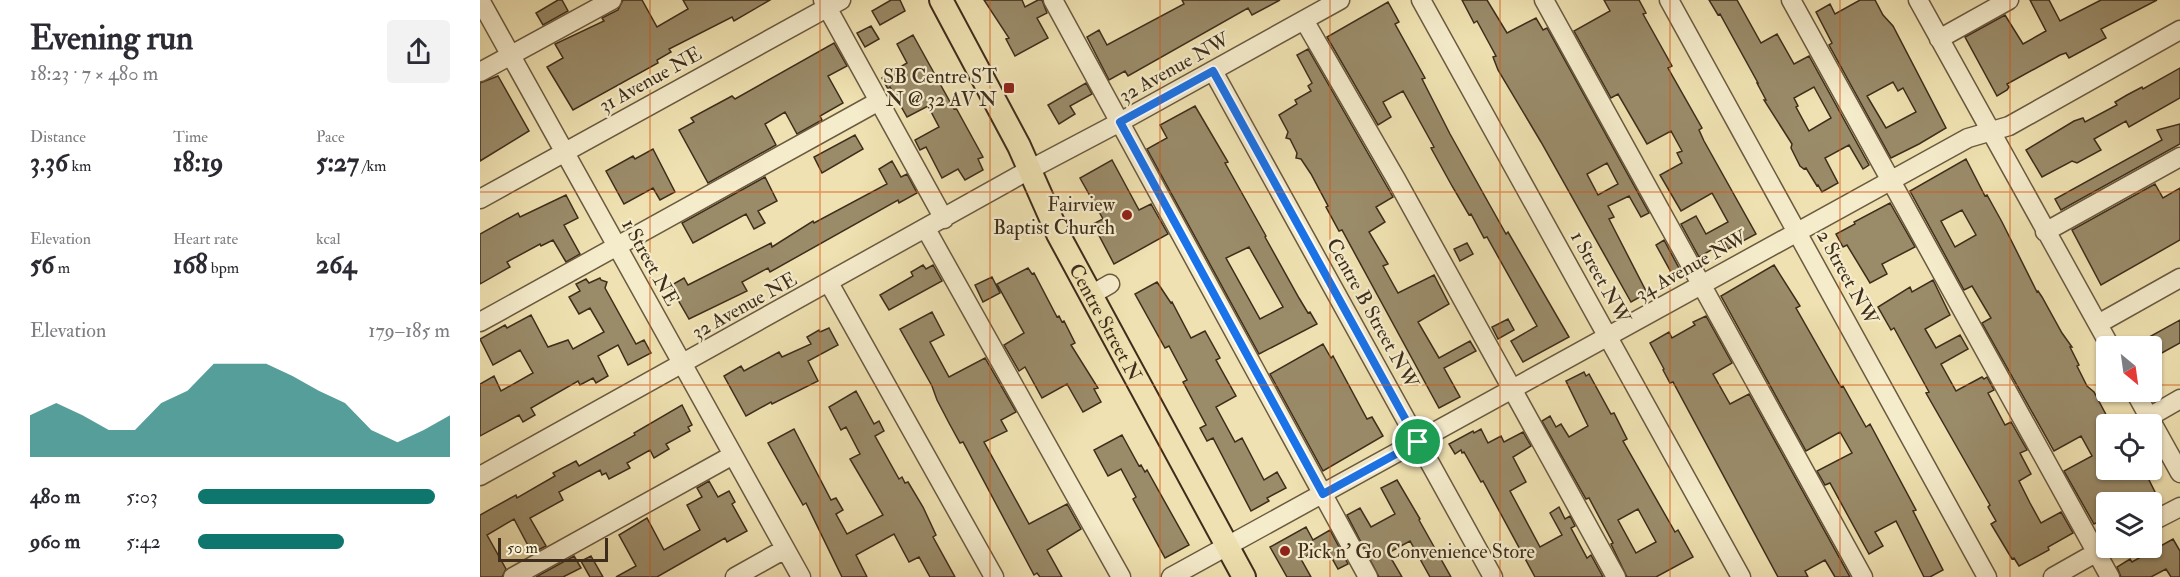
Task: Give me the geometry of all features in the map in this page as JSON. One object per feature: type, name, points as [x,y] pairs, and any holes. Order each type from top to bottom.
[{"type":"main road","name":"Centre Street N","points":[[940,0],[1003,114],[1058,234],[1101,289],[1244,577]]},
{"type":"street","name":"1 Street NE","points":[[480,0],[801,577]]},
{"type":"street","points":[[480,72],[612,0]]},
{"type":"street","name":"32 Avenue NW","points":[[1029,170],[1340,0]]},
{"type":"street","name":"1 Street NW","points":[[1421,0],[1741,577]]},
{"type":"street","points":[[1544,0],[1863,577]]},
{"type":"street","name":"2 Street NW","points":[[1669,0],[1987,577]]},
{"type":"street","points":[[1791,0],[2096,539]]},
{"type":"street","points":[[1918,0],[2105,336]]},
{"type":"street","points":[[1939,39],[2010,0]]},
{"type":"street","points":[[1057,1],[1120,122],[1368,577]]},
{"type":"street","points":[[831,3],[879,100],[944,219]]},
{"type":"street","name":"31 Avenue NE","points":[[480,199],[831,3]]},
{"type":"street","points":[[1304,20],[1396,179],[1616,577]]},
{"type":"street","name":"34 Avenue NW","points":[[1171,577],[1968,138],[2009,126],[2180,30]]},
{"type":"street","name":"Centre B Street NW","points":[[1213,71],[1492,577]]},
{"type":"street","points":[[480,322],[879,100]]},
{"type":"street","points":[[2045,232],[2180,157]]},
{"type":"street","name":"32 Avenue NE","points":[[480,476],[830,283],[1029,170]]},
{"type":"street","points":[[926,229],[1121,577]]},
{"type":"street","points":[[2098,324],[2180,278]]},
{"type":"street","points":[[830,283],[994,577]]},
{"type":"street","points":[[2154,414],[2180,399]]},
{"type":"street","points":[[2162,440],[2180,473]]},
{"type":"street","points":[[513,577],[733,455]]},
{"type":"street","points":[[2162,516],[2180,507]]},
{"type":"street","points":[[735,577],[785,549]]},
{"type":"street","points":[[2053,577],[2096,553]]},
{"type":"street","points":[[2104,558],[2110,577]]},
{"type":"building","points":[[562,0],[568,11],[543,25],[536,13]]},
{"type":"building","points":[[623,0],[642,0],[657,27],[688,9],[683,0],[770,0],[734,21],[732,17],[669,49],[671,52],[657,60],[658,63],[573,110],[547,67],[563,58],[555,44],[604,21],[602,18],[618,10]]},
{"type":"building","points":[[891,0],[900,0],[905,11],[880,25],[872,11]]},
{"type":"building","points":[[984,0],[1022,0],[1025,7],[1042,0],[1047,13],[1037,18],[1048,38],[1015,56],[1006,39],[1009,38]]},
{"type":"building","points":[[1182,0],[1280,0],[1252,15],[1248,8],[1128,76],[1125,71],[1109,80],[1087,37],[1099,30],[1107,45],[1184,4]]},
{"type":"building","points":[[1462,0],[1487,0],[1507,33],[1536,18],[1543,30],[1547,28],[1649,213],[1641,217],[1629,196],[1608,206],[1614,217],[1609,219],[1647,293],[1631,302],[1498,70],[1493,57],[1496,56],[1477,21],[1474,23]],"holes":[[[1607,163],[1618,184],[1598,195],[1587,174]]]},
{"type":"building","points":[[1604,0],[1639,0],[1646,13],[1643,14],[1672,66],[1668,68],[1702,128],[1699,130],[1704,141],[1756,234],[1728,249],[1725,242],[1699,257],[1681,224],[1696,216],[1706,234],[1728,222],[1712,193],[1681,211],[1660,175],[1682,163],[1677,153],[1682,151],[1671,131],[1647,144],[1618,94],[1611,98],[1574,31],[1610,11]]},
{"type":"building","points":[[1709,0],[1737,0],[1761,43],[1777,34],[1794,64],[1809,56],[1869,165],[1863,169],[1849,145],[1825,158],[1838,183],[1822,192],[1806,168],[1800,166],[1791,148],[1792,144],[1764,100],[1766,100],[1758,83],[1720,14],[1718,15]],"holes":[[[1814,87],[1831,118],[1809,131],[1796,107],[1798,106],[1794,98]]]},
{"type":"building","points":[[1860,0],[1875,0],[1883,15],[1893,26],[1946,128],[1891,158],[1829,45],[1832,43],[1816,12],[1830,4],[1835,14]],"holes":[[[1893,82],[1898,91],[1903,88],[1916,112],[1886,128],[1867,96]]]},
{"type":"building","points":[[2030,0],[2049,0],[2060,21],[2101,0],[2157,0],[2101,29],[2106,38],[2069,58],[2066,53],[2060,55],[2007,84],[2009,87],[2007,90],[1997,96],[1965,37],[2005,15],[2023,44],[2046,31]]},
{"type":"building","points":[[1388,2],[1399,22],[1395,24],[1425,78],[1422,79],[1450,134],[1506,234],[1508,232],[1569,337],[1523,362],[1511,341],[1537,326],[1487,237],[1484,238],[1452,186],[1431,148],[1434,147],[1403,91],[1383,102],[1391,117],[1378,125],[1327,37]]},
{"type":"building","points":[[871,26],[879,39],[865,47],[857,33]]},
{"type":"building","points":[[913,35],[983,157],[978,159],[983,170],[965,180],[958,169],[942,178],[926,147],[920,150],[915,140],[939,127],[928,106],[907,117],[890,87],[888,89],[882,78],[907,63],[897,44]]},
{"type":"building","points":[[834,43],[847,66],[828,76],[843,103],[820,116],[822,120],[797,134],[785,112],[765,124],[776,145],[708,183],[679,130],[694,122],[691,118],[732,96],[735,99]]},
{"type":"building","points":[[1308,49],[1393,197],[1376,207],[1385,222],[1369,232],[1388,264],[1383,266],[1398,293],[1434,275],[1449,304],[1418,322],[1439,358],[1470,341],[1476,351],[1444,368],[1460,397],[1439,408],[1342,230],[1339,231],[1311,174],[1301,159],[1296,158],[1297,153],[1290,139],[1286,138],[1288,132],[1279,115],[1297,104],[1295,100],[1311,91],[1308,86],[1312,83],[1297,55]]},
{"type":"building","points":[[2180,68],[2180,98],[2129,127],[2126,121],[2094,139],[2101,150],[2077,163],[2072,161],[2042,177],[2026,150],[2074,121],[2083,118],[2085,122],[2117,105],[2115,102]]},
{"type":"building","points":[[498,76],[529,131],[480,161],[480,83]]},
{"type":"building","points":[[1086,83],[1092,94],[1070,106],[1075,114],[1059,124],[1048,105]]},
{"type":"building","points":[[1195,106],[1228,162],[1225,163],[1299,298],[1317,324],[1259,354],[1147,149],[1167,138],[1160,125]],"holes":[[[1249,247],[1283,307],[1260,319],[1226,258]]]},
{"type":"building","points":[[2180,124],[2180,144],[2061,210],[2055,199],[2162,140],[2157,130]]},
{"type":"building","points":[[855,135],[863,149],[822,173],[814,157]]},
{"type":"building","points":[[653,149],[675,192],[660,200],[653,188],[624,204],[606,171],[633,156],[635,159]]},
{"type":"building","points":[[1966,159],[1985,196],[1987,195],[2002,222],[2037,292],[2072,347],[2070,347],[2079,365],[2077,366],[2087,386],[2094,392],[2096,402],[2099,402],[2106,414],[2096,414],[2096,480],[2149,480],[2155,492],[2096,492],[2096,523],[2094,524],[2064,471],[2092,456],[2081,436],[2054,451],[1982,323],[1991,318],[1972,286],[1964,290],[1910,191]],"holes":[[[1962,210],[1976,235],[1955,247],[1941,221]]]},
{"type":"building","name":"Fairview Baptist Church","points":[[1112,160],[1139,210],[1151,204],[1168,234],[1114,264],[1093,224],[1103,219],[1080,178]]},
{"type":"building","points":[[892,161],[901,177],[907,174],[917,193],[899,203],[898,200],[770,272],[768,268],[742,282],[747,291],[689,319],[670,286],[684,278],[688,285],[771,243],[772,247],[813,221],[814,223],[887,184],[879,169]]},
{"type":"building","points":[[765,177],[777,201],[758,211],[765,223],[754,229],[746,214],[693,243],[682,223]]},
{"type":"building","points":[[2155,184],[2163,198],[2180,188],[2180,240],[2101,285],[2072,230]]},
{"type":"building","points":[[566,195],[578,218],[564,225],[580,254],[566,262],[553,240],[541,246],[540,244],[507,262],[510,267],[480,284],[480,234],[518,213],[520,217]]},
{"type":"building","points":[[1890,203],[1915,247],[1882,264],[1887,274],[1870,283],[1847,245],[1843,247],[1836,234]]},
{"type":"building","points":[[1664,240],[1680,270],[1672,274],[1656,245]]},
{"type":"building","points":[[1467,243],[1473,254],[1460,261],[1454,249]]},
{"type":"building","points":[[923,265],[926,269],[933,265],[942,281],[889,310],[880,295],[913,276],[911,272]]},
{"type":"building","points":[[1774,265],[1800,306],[1796,308],[1841,387],[1843,386],[1866,427],[1870,424],[1916,510],[1913,511],[1943,570],[1930,577],[1924,577],[1896,521],[1875,532],[1883,546],[1869,554],[1830,483],[1825,485],[1817,471],[1852,453],[1840,432],[1806,451],[1721,296]]},
{"type":"building","points":[[1028,268],[1032,274],[1034,273],[1057,317],[1059,316],[1062,322],[1064,321],[1075,343],[1071,345],[1098,388],[1094,389],[1101,402],[1083,412],[1067,384],[1042,398],[1025,367],[1019,371],[1004,345],[1024,333],[997,284]]},
{"type":"building","points":[[992,277],[1000,293],[983,302],[975,285]]},
{"type":"building","points":[[600,278],[607,282],[605,288],[636,344],[644,340],[651,353],[628,365],[618,345],[598,356],[608,376],[596,383],[593,378],[580,385],[578,381],[531,408],[535,415],[523,422],[519,415],[480,436],[480,384],[494,376],[501,391],[533,373],[520,350],[493,365],[480,339],[505,325],[507,328],[531,315],[548,347],[568,340],[573,349],[604,332],[590,308],[579,314],[569,297],[580,291],[576,284],[586,279],[589,283]]},
{"type":"building","points":[[1933,280],[1950,315],[1925,329],[1936,348],[1960,335],[1968,349],[1941,364],[1956,391],[1982,377],[1984,379],[1987,377],[1994,390],[1988,393],[2005,425],[2011,422],[2027,450],[2020,453],[2031,474],[2019,481],[2041,523],[2061,512],[2073,533],[2048,547],[2049,550],[2019,566],[2014,558],[2012,559],[1991,524],[1996,521],[1988,507],[1990,505],[1926,393],[1929,392],[1894,328],[1891,330],[1878,307],[1910,287],[1912,292]]},
{"type":"building","points":[[1157,282],[1172,302],[1191,338],[1205,331],[1220,358],[1216,360],[1236,396],[1216,407],[1235,442],[1242,438],[1264,480],[1277,472],[1286,488],[1267,498],[1269,501],[1251,511],[1213,438],[1207,441],[1200,428],[1206,425],[1183,382],[1187,380],[1169,346],[1165,348],[1135,294]]},
{"type":"building","points":[[932,312],[944,335],[930,342],[949,377],[985,358],[1016,412],[1001,420],[1007,431],[984,442],[1029,524],[1067,504],[1081,529],[1047,550],[1062,577],[1040,577],[1037,573],[1034,575],[963,442],[960,443],[949,423],[932,386],[900,329]]},
{"type":"building","points":[[1706,316],[1732,363],[1713,374],[1730,404],[1749,394],[1850,577],[1835,577],[1825,560],[1805,571],[1808,577],[1778,577],[1673,382],[1670,383],[1650,343],[1669,332],[1672,338],[1695,325],[1693,322]]},
{"type":"building","points":[[1508,319],[1514,330],[1498,339],[1492,327]]},
{"type":"building","points":[[2180,320],[2180,343],[2162,353],[2162,336],[2151,336]]},
{"type":"building","points":[[829,328],[838,345],[808,361],[818,381],[746,416],[724,376],[741,366],[744,371],[779,352],[782,357],[811,344],[807,337],[819,330],[820,332]]},
{"type":"building","points":[[1323,344],[1331,358],[1333,356],[1367,419],[1372,417],[1383,436],[1323,471],[1270,374]]},
{"type":"building","points":[[1584,372],[1586,376],[1589,374],[1611,414],[1614,413],[1627,439],[1623,441],[1675,532],[1678,530],[1693,557],[1656,577],[1627,577],[1611,544],[1613,543],[1589,498],[1586,499],[1542,421],[1550,416],[1556,427],[1561,424],[1569,437],[1588,426],[1566,381]],"holes":[[[1638,509],[1656,542],[1636,553],[1618,520]]]},
{"type":"building","points":[[856,391],[874,424],[879,421],[884,431],[875,436],[899,479],[902,477],[905,483],[908,482],[923,507],[936,535],[933,537],[955,577],[930,577],[919,557],[909,562],[894,534],[856,555],[867,577],[842,577],[806,503],[803,505],[768,443],[794,429],[831,500],[836,498],[843,510],[836,514],[847,534],[883,515],[850,459],[860,454],[846,427],[841,430],[829,407]]},
{"type":"building","points":[[682,405],[692,425],[688,427],[690,431],[666,444],[669,449],[654,458],[650,450],[627,463],[630,468],[609,479],[606,473],[602,475],[600,470],[559,492],[563,500],[530,518],[546,546],[532,553],[514,519],[487,535],[506,569],[502,577],[480,577],[480,515],[516,495],[517,498],[555,476],[553,473],[576,461],[579,466],[635,435],[634,433]]},
{"type":"building","points":[[1481,429],[1488,443],[1501,436],[1504,442],[1523,432],[1531,446],[1513,457],[1526,482],[1510,491],[1540,547],[1562,535],[1550,513],[1559,507],[1565,519],[1570,516],[1575,526],[1571,528],[1587,558],[1591,555],[1603,577],[1535,577],[1483,481],[1481,482],[1464,452],[1462,453],[1461,450],[1455,454],[1449,444]]},
{"type":"building","points":[[1122,435],[1139,466],[1141,465],[1145,472],[1147,470],[1189,545],[1165,558],[1133,499],[1136,497],[1121,469],[1108,476],[1094,450]]},
{"type":"building","points":[[1397,480],[1451,577],[1430,577],[1410,541],[1388,553],[1402,577],[1379,577],[1347,515],[1360,508],[1371,527],[1395,514],[1381,488]]},
{"type":"building","points":[[709,481],[718,497],[729,491],[735,502],[732,504],[747,531],[727,542],[725,538],[657,577],[616,577],[636,566],[619,535],[647,518],[664,550],[700,530],[687,505],[702,497],[697,488]]},
{"type":"building","points":[[1306,527],[1313,540],[1330,530],[1348,564],[1338,569],[1325,546],[1301,559],[1311,577],[1287,577],[1270,547]]},
{"type":"building","points":[[2173,539],[2180,551],[2180,577],[2171,577],[2166,569],[2151,577],[2121,577],[2117,567],[2130,559],[2132,562],[2139,558],[2162,558],[2162,545]]},
{"type":"building","points":[[574,556],[581,568],[563,577],[536,577]]},
{"type":"building","points":[[591,556],[603,577],[590,577],[581,561]]},
{"type":"place","name":"SB Centre ST N @ 32 AV N","points":[[1009,88]]},
{"type":"place","name":"Fairview Baptist Church","points":[[1127,215]]},
{"type":"place","name":"Pick n' Go Convenience Store","points":[[1285,551]]},
{"type":"route","points":[[1213,71],[1418,442],[1323,494],[1120,122],[1213,71]]}]
